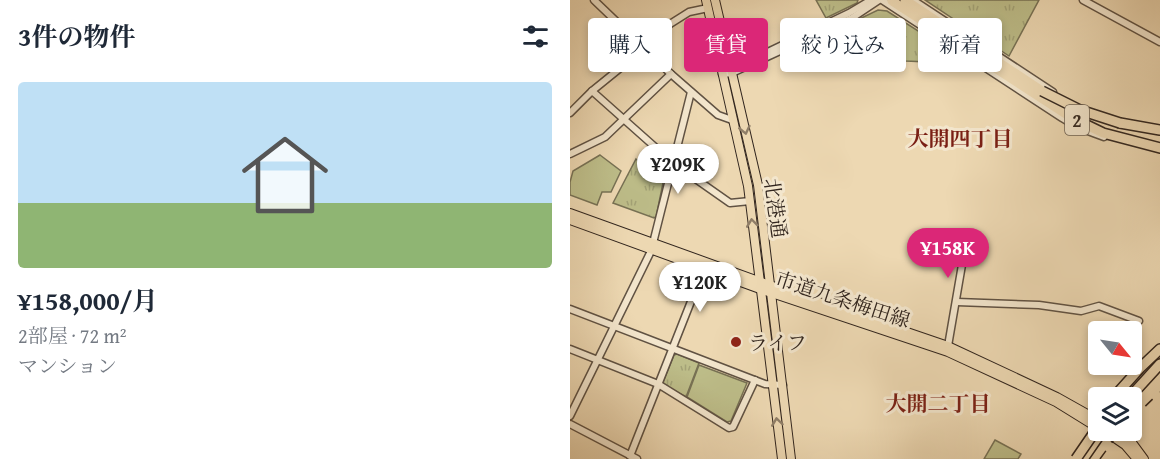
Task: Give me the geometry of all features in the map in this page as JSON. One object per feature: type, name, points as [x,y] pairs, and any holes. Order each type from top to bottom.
[{"type":"highway","name":"2","points":[[905,0],[1072,118],[1104,133],[1160,148]]},
{"type":"highway","name":"2","points":[[892,1],[1040,94],[1092,115],[1160,132]]},
{"type":"highway","points":[[1123,387],[1160,349]]},
{"type":"highway","points":[[1131,387],[1160,357]]},
{"type":"highway","points":[[1139,387],[1160,364]]},
{"type":"highway","points":[[1142,390],[1160,372]]},
{"type":"highway","points":[[1076,459],[1090,441]]},
{"type":"highway","points":[[1083,459],[1093,441]]},
{"type":"main road","name":"北港通","points":[[715,0],[719,18]]},
{"type":"main road","name":"北港通","points":[[707,4],[750,201],[782,459]]},
{"type":"main road","name":"北港通","points":[[732,72],[758,185],[791,459]]},
{"type":"main road","name":"市道九条梅田線","points":[[570,213],[705,266],[948,352],[1088,419]]},
{"type":"main road","name":"市道九条梅田線","points":[[570,219],[652,246]]},
{"type":"main road","name":"市道九条梅田線","points":[[770,289],[948,346],[1057,397],[1088,417]]},
{"type":"main road","name":"市道九条梅田線","points":[[1120,441],[1137,459]]},
{"type":"main road","name":"市道九条梅田線","points":[[1128,441],[1133,444],[1144,459]]},
{"type":"street","points":[[594,0],[611,18]]},
{"type":"street","points":[[768,53],[871,0]]},
{"type":"street","points":[[768,55],[852,18],[881,0],[1077,127],[1103,137],[1160,148]]},
{"type":"street","points":[[913,0],[1075,106],[1115,122],[1160,132]]},
{"type":"street","points":[[1083,0],[1160,42]]},
{"type":"street","points":[[672,23],[679,17],[707,4]]},
{"type":"street","points":[[570,113],[615,72]]},
{"type":"street","points":[[722,74],[729,72]]},
{"type":"street","points":[[570,154],[605,137],[670,74],[718,115],[732,120]]},
{"type":"street","points":[[592,91],[673,163],[730,203],[750,201]]},
{"type":"street","points":[[570,416],[652,246],[691,92]]},
{"type":"street","points":[[948,346],[963,259]]},
{"type":"street","points":[[570,424],[633,457],[658,384],[705,266]]},
{"type":"street","points":[[957,302],[1039,304],[1081,311],[1097,306],[1139,321]]},
{"type":"street","points":[[570,309],[755,380],[783,386]]},
{"type":"street","points":[[570,349],[658,384],[732,428],[755,380]]},
{"type":"green space","points":[[816,0],[858,0],[857,3],[826,18]]},
{"type":"green space","points":[[925,0],[1039,0],[1009,56],[1002,51],[1002,18],[952,18]]},
{"type":"green space","points":[[878,10],[887,11],[898,18],[861,18]]},
{"type":"green space","points":[[906,23],[918,31],[918,62],[906,61]]},
{"type":"green space","points":[[600,155],[621,171],[611,192],[602,192],[597,205],[570,195],[570,182],[573,171]]},
{"type":"green space","points":[[636,159],[663,183],[654,218],[613,203]]},
{"type":"green space","points":[[677,354],[699,363],[686,397],[664,385],[663,382],[674,355]]},
{"type":"green space","points":[[699,365],[747,383],[731,421],[727,422],[687,397]]},
{"type":"green space","points":[[995,440],[1021,454],[1018,459],[984,459]]},
{"type":"railway","points":[[1142,409],[1160,392]]},
{"type":"railway","points":[[1100,459],[1113,441]]},
{"type":"place","name":"ライフ","points":[[736,342]]},
{"type":"district","name":"大開四丁目","points":[[960,138]]},
{"type":"district","name":"大開二丁目","points":[[938,403]]}]
